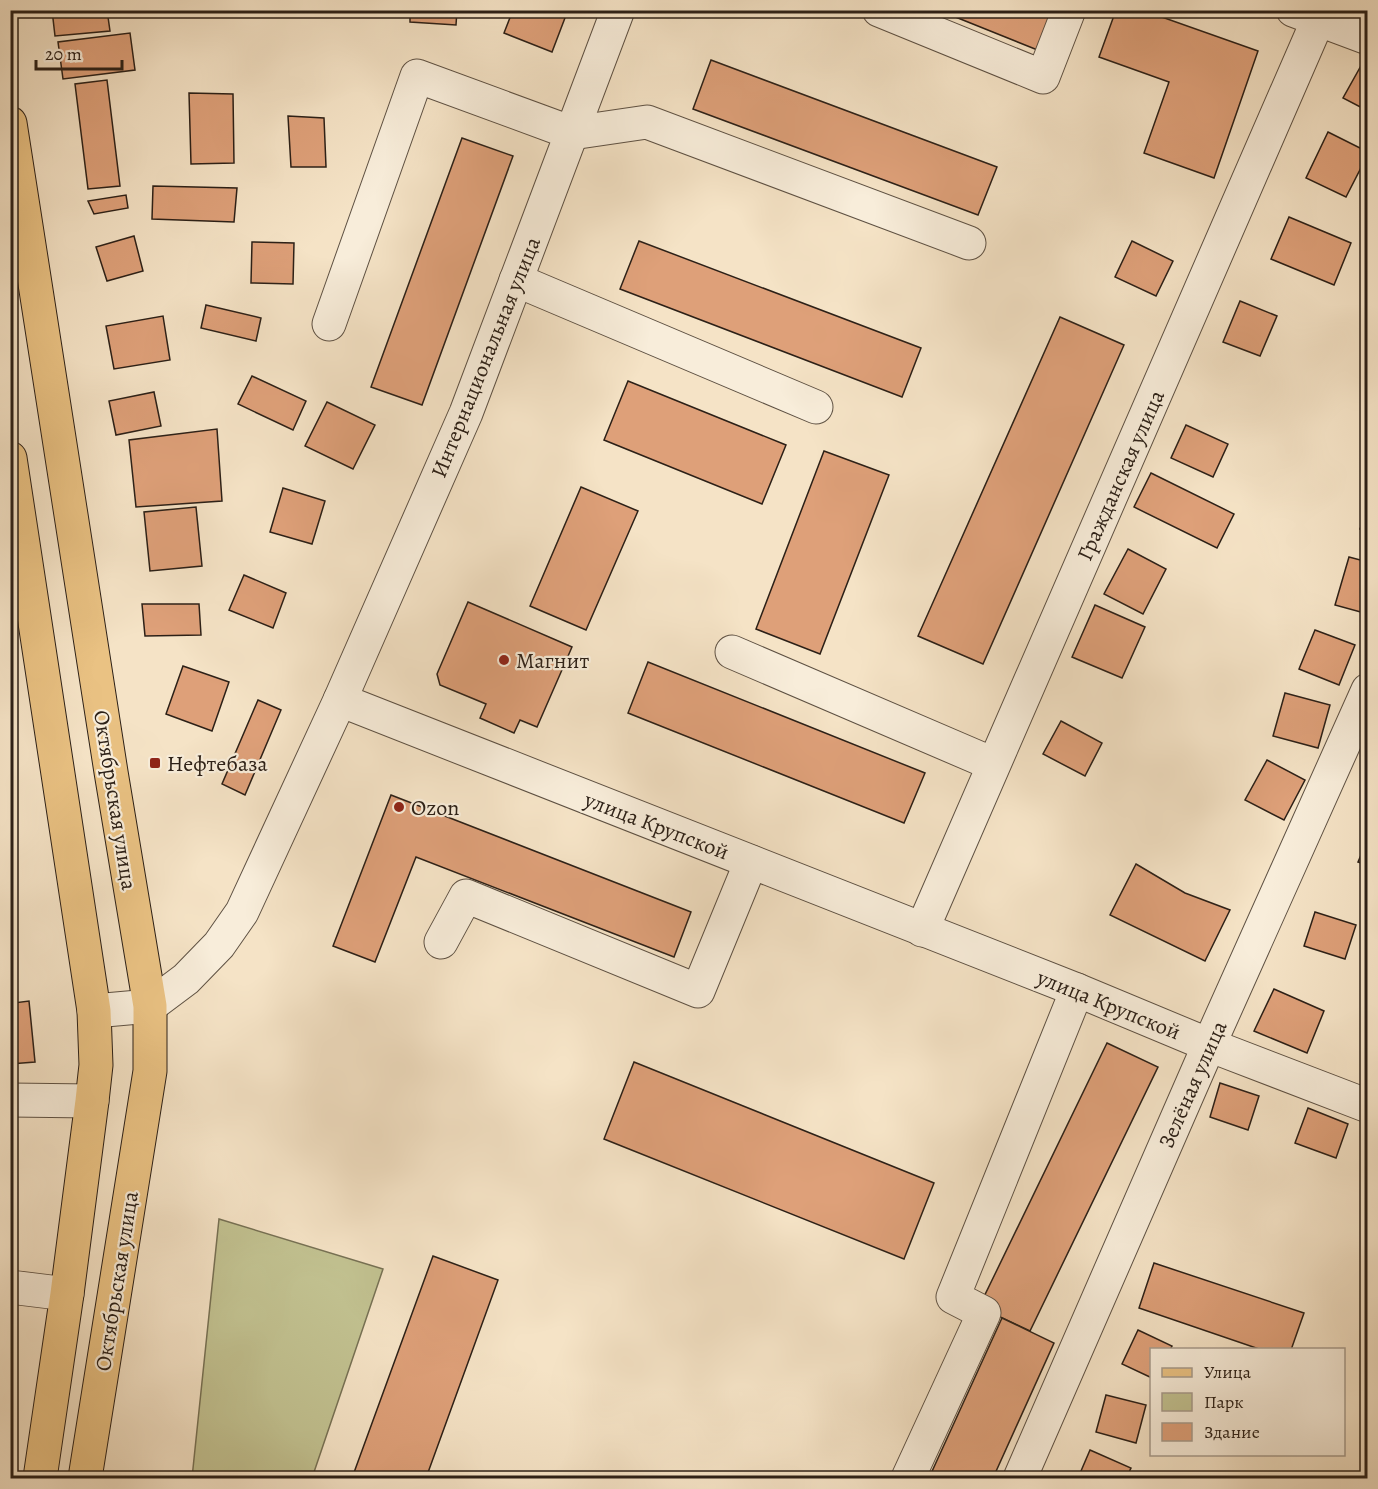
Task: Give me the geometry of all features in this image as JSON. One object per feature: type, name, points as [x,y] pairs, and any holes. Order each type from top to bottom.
[{"type":"main road","name":"Октябрьская улица","points":[[10,123],[111,772],[150,1006],[150,1071],[85,1479]]},
{"type":"main road","name":"Октябрьская улица","points":[[10,458],[17,547],[94,1011],[96,1065],[67,1294],[40,1479]]},
{"type":"street","name":"Интернациональная улица","points":[[340,700],[466,413],[618,10]]},
{"type":"street","points":[[879,10],[1043,77],[1069,10]]},
{"type":"street","name":"Гражданская улица","points":[[922,930],[993,764],[1336,22]]},
{"type":"street","points":[[329,324],[417,76],[572,133],[647,122],[969,243]]},
{"type":"street","points":[[516,280],[816,406]]},
{"type":"street","points":[[732,652],[993,764]]},
{"type":"street","name":"Зелёная улица","points":[[1020,1479],[1209,1045],[1368,690]]},
{"type":"street","points":[[94,1011],[150,1006],[186,979],[219,945],[242,912],[340,700]]},
{"type":"street","name":"улица Крупской","points":[[340,700],[1368,1106]]},
{"type":"street","points":[[441,942],[466,896],[698,991],[751,862]]},
{"type":"street","points":[[909,1479],[984,1313],[953,1297],[1077,990]]},
{"type":"street","points":[[10,1100],[92,1101]]},
{"type":"street","points":[[10,1287],[67,1294]]},
{"type":"green space","points":[[219,1219],[383,1269],[312,1478],[192,1478]]},
{"type":"building","points":[[52,10],[107,10],[110,31],[55,36]]},
{"type":"building","points":[[410,10],[457,10],[456,25],[410,22]]},
{"type":"building","points":[[513,10],[568,10],[552,52],[504,33]]},
{"type":"building","points":[[938,10],[1056,10],[1040,51]]},
{"type":"building","points":[[1116,10],[1142,10],[1258,51],[1214,178],[1144,153],[1169,82],[1099,57]]},
{"type":"building","points":[[130,33],[135,70],[63,79],[58,42]]},
{"type":"building","points":[[711,60],[997,167],[978,215],[693,109]]},
{"type":"building","points":[[1362,64],[1368,67],[1368,111],[1343,98]]},
{"type":"building","points":[[107,80],[120,186],[88,189],[75,84]]},
{"type":"building","points":[[189,93],[233,94],[234,163],[191,164]]},
{"type":"building","points":[[288,116],[324,118],[326,167],[291,167]]},
{"type":"building","points":[[1328,132],[1368,152],[1346,197],[1306,178]]},
{"type":"building","points":[[462,138],[513,156],[422,405],[371,387]]},
{"type":"building","points":[[153,186],[237,188],[234,222],[152,219]]},
{"type":"building","points":[[126,195],[128,208],[94,214],[88,201]]},
{"type":"building","points":[[1289,217],[1351,243],[1334,285],[1271,259]]},
{"type":"building","points":[[134,236],[143,271],[107,281],[96,247]]},
{"type":"building","points":[[639,241],[921,348],[902,397],[620,289]]},
{"type":"building","points":[[1132,241],[1173,261],[1156,296],[1115,277]]},
{"type":"building","points":[[252,242],[294,243],[293,284],[251,283]]},
{"type":"building","points":[[1240,301],[1277,316],[1260,356],[1223,342]]},
{"type":"building","points":[[206,305],[261,318],[256,341],[201,328]]},
{"type":"building","points":[[163,316],[170,360],[114,369],[106,326]]},
{"type":"building","points":[[1060,317],[1124,345],[983,664],[918,636]]},
{"type":"building","points":[[252,376],[306,401],[293,430],[238,404]]},
{"type":"building","points":[[628,381],[786,445],[762,504],[604,440]]},
{"type":"building","points":[[154,392],[161,426],[116,435],[109,401]]},
{"type":"building","points":[[327,402],[375,425],[353,469],[305,446]]},
{"type":"building","points":[[1186,425],[1228,444],[1213,477],[1171,458]]},
{"type":"building","points":[[217,429],[222,501],[136,507],[129,440]]},
{"type":"building","points":[[824,451],[889,475],[820,654],[756,629]]},
{"type":"building","points":[[1151,473],[1234,514],[1217,548],[1134,507]]},
{"type":"building","points":[[581,487],[638,511],[586,630],[530,606]]},
{"type":"building","points":[[283,488],[325,501],[312,544],[270,532]]},
{"type":"building","points":[[196,507],[202,566],[150,571],[144,512]]},
{"type":"building","points":[[1368,508],[1368,531],[1360,529]]},
{"type":"building","points":[[1128,549],[1166,569],[1143,614],[1104,594]]},
{"type":"building","points":[[1349,557],[1368,562],[1368,614],[1335,605]]},
{"type":"building","points":[[244,575],[286,593],[273,628],[229,610]]},
{"type":"building","name":"Магнит","points":[[468,602],[572,647],[537,727],[520,720],[514,733],[480,718],[486,704],[440,685],[437,674]]},
{"type":"building","points":[[142,604],[199,604],[201,635],[145,636]]},
{"type":"building","points":[[1095,605],[1145,627],[1122,678],[1072,657]]},
{"type":"building","points":[[1315,630],[1355,645],[1339,685],[1299,669]]},
{"type":"building","points":[[648,662],[925,773],[904,823],[628,713]]},
{"type":"building","points":[[183,666],[229,682],[212,731],[166,714]]},
{"type":"building","points":[[1285,693],[1330,705],[1318,748],[1273,736]]},
{"type":"building","points":[[258,700],[281,710],[245,795],[222,784]]},
{"type":"building","points":[[1061,721],[1102,743],[1085,776],[1043,754]]},
{"type":"building","points":[[1267,760],[1305,780],[1284,820],[1245,800]]},
{"type":"building","points":[[391,795],[691,912],[674,957],[416,857],[375,962],[333,946]]},
{"type":"building","points":[[1368,839],[1368,865],[1358,862]]},
{"type":"building","points":[[1136,864],[1185,893],[1230,910],[1205,961],[1110,915]]},
{"type":"building","points":[[1315,912],[1356,925],[1345,959],[1304,946]]},
{"type":"building","points":[[10,970],[14,1003],[29,1001],[35,1062],[10,1064]]},
{"type":"building","points":[[1274,989],[1324,1011],[1307,1053],[1254,1031]]},
{"type":"building","points":[[1107,1043],[1158,1067],[1030,1331],[979,1307]]},
{"type":"building","points":[[634,1062],[934,1183],[904,1259],[604,1139]]},
{"type":"building","points":[[1220,1083],[1259,1096],[1248,1130],[1210,1117]]},
{"type":"building","points":[[1308,1108],[1348,1124],[1336,1158],[1295,1143]]},
{"type":"building","points":[[433,1256],[498,1280],[426,1478],[352,1478]]},
{"type":"building","points":[[1154,1263],[1304,1313],[1292,1348],[1256,1348],[1139,1308]]},
{"type":"building","points":[[1002,1318],[1054,1343],[993,1478],[929,1478]]},
{"type":"building","points":[[1138,1330],[1172,1346],[1171,1348],[1150,1348],[1150,1377],[1122,1364]]},
{"type":"building","points":[[1106,1395],[1146,1405],[1136,1443],[1096,1432]]},
{"type":"building","points":[[1090,1450],[1131,1468],[1126,1478],[1078,1478]]},
{"type":"place","name":"Магнит","points":[[504,660]]},
{"type":"place","name":"Нефтебаза","points":[[155,763]]},
{"type":"place","name":"Ozon","points":[[399,807]]}]
